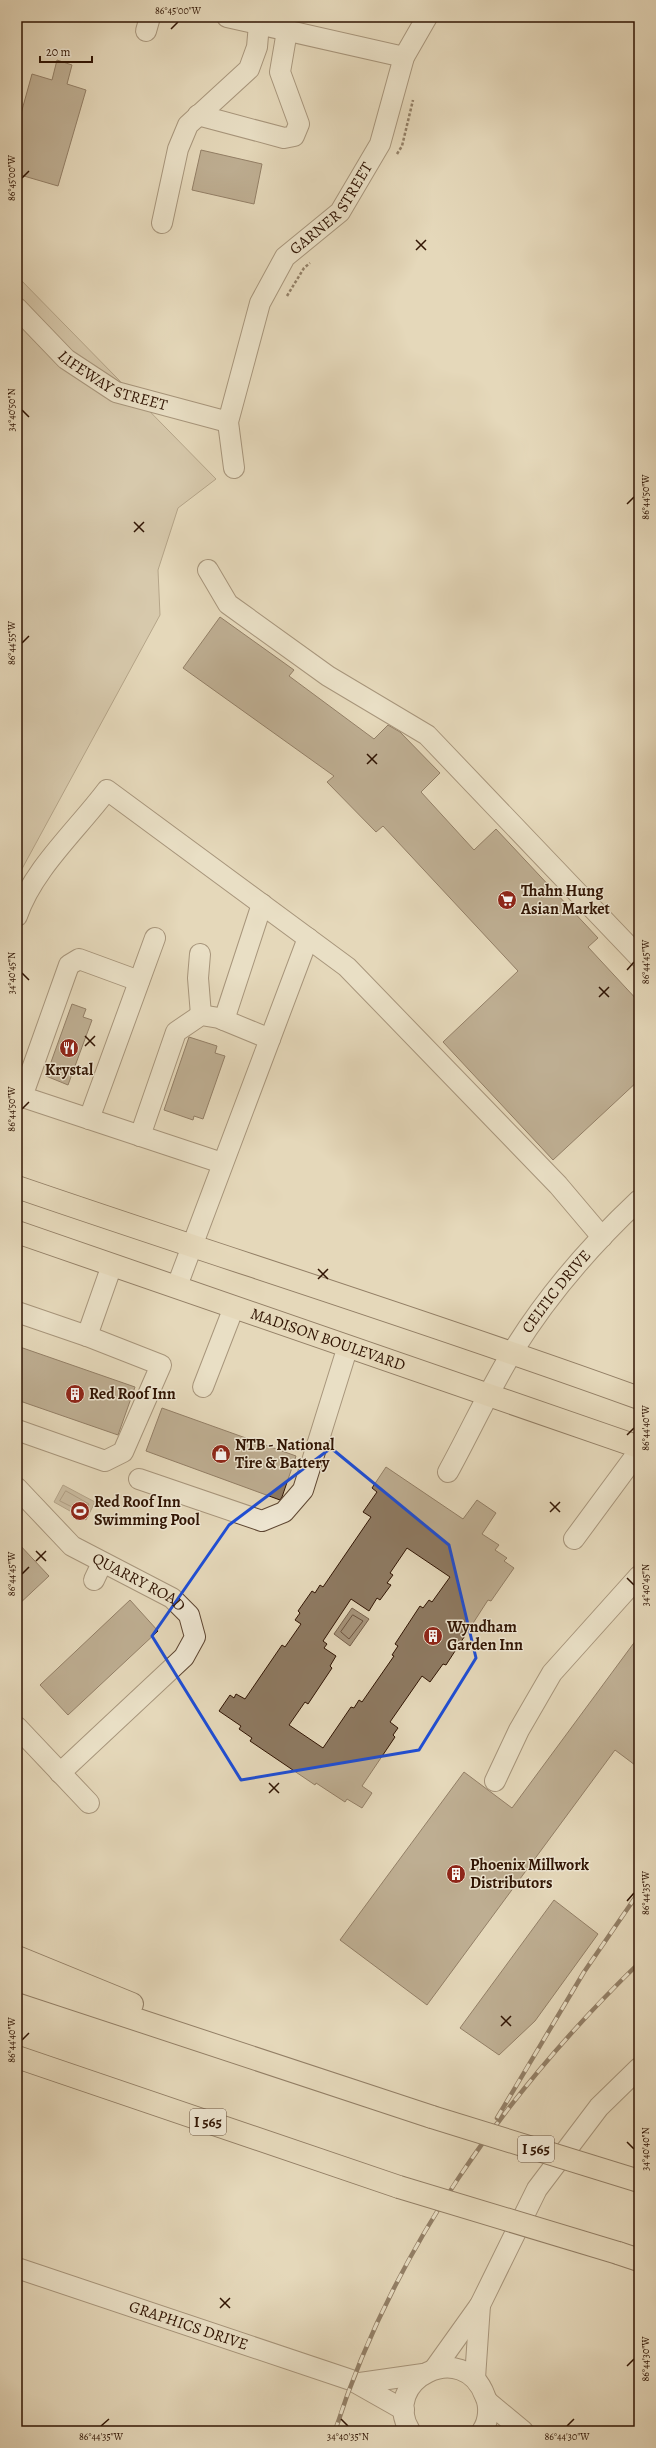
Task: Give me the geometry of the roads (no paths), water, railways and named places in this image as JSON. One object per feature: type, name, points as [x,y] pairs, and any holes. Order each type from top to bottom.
[{"type":"main road","points":[[17,1187],[191,1247],[512,1352],[639,1398]]},
{"type":"main road","name":"MADISON BOULEVARD","points":[[17,1232],[177,1286],[639,1447]]},
{"type":"main road","points":[[17,1957],[319,2079]]},
{"type":"main road","name":"I 565","points":[[17,1980],[432,2117],[639,2181]]},
{"type":"main road","name":"I 565","points":[[17,2057],[399,2187],[639,2260]]},
{"type":"street","points":[[227,17],[404,57]]},
{"type":"street","name":"GARNER STREET","points":[[234,468],[228,422],[260,303],[285,257],[340,212],[380,144],[404,57],[427,17]]},
{"type":"street","points":[[162,223],[178,148],[188,125],[249,70],[257,47],[259,24]]},
{"type":"street","points":[[198,115],[284,138],[294,136],[299,124],[280,72],[287,31]]},
{"type":"street","name":"LIFEWAY STREET","points":[[17,308],[66,359],[116,392],[228,422]]},
{"type":"street","points":[[208,570],[228,604],[328,676],[427,735],[639,957]]},
{"type":"street","points":[[17,916],[22,901],[50,860],[107,790],[347,968],[426,1047],[573,1201],[602,1237]]},
{"type":"street","points":[[224,1020],[262,904]]},
{"type":"street","points":[[89,1119],[155,938]]},
{"type":"street","points":[[177,1286],[222,1163],[308,938]]},
{"type":"street","points":[[200,954],[198,978],[201,1015]]},
{"type":"street","points":[[139,981],[79,959],[69,965],[20,1096],[222,1163]]},
{"type":"street","points":[[140,1136],[176,1032],[201,1015],[224,1020],[270,1039]]},
{"type":"street","name":"CELTIC DRIVE","points":[[448,1472],[512,1352],[534,1319],[602,1237],[639,1200]]},
{"type":"street","points":[[87,1336],[112,1265]]},
{"type":"street","points":[[204,1387],[234,1306]]},
{"type":"street","points":[[17,1312],[87,1336],[162,1365],[123,1452],[105,1461],[17,1430]]},
{"type":"street","points":[[139,1479],[262,1521],[284,1512],[302,1490],[348,1346]]},
{"type":"street","points":[[574,1539],[639,1451]]},
{"type":"street","name":"QUARRY ROAD","points":[[18,1492],[98,1572],[172,1598],[188,1615],[195,1637],[184,1657],[60,1773]]},
{"type":"street","points":[[495,1781],[520,1730],[552,1673],[639,1576]]},
{"type":"street","points":[[17,1728],[89,1803]]},
{"type":"street","points":[[410,2431],[406,2424],[404,2410],[406,2396],[412,2384],[429,2371],[480,2304],[537,2189],[599,2107],[639,2068]]},
{"type":"street","name":"GRAPHICS DRIVE","points":[[17,2268],[360,2384],[404,2410]]},
{"type":"street","points":[[480,2304],[474,2378],[483,2389],[488,2402],[488,2415],[482,2431]]},
{"type":"street","name":"GRAPHICS DRIVE","points":[[360,2384],[450,2367],[463,2370],[474,2378]]},
{"type":"street","points":[[488,2402],[523,2431]]},
{"type":"water","name":"Red Roof Inn Swimming Pool","points":[[63,1485],[95,1502],[86,1520],[54,1502]]},
{"type":"water","points":[[352,1608],[369,1619],[350,1646],[334,1634]]},
{"type":"railway","points":[[497,2118],[584,1972],[639,1892]]},
{"type":"railway","points":[[335,2431],[359,2365],[388,2301],[421,2239],[458,2179],[499,2121],[543,2066],[590,2013],[639,1963]]},
{"type":"place","name":"Thahn Hung Asian Market","points":[[507,900]]},
{"type":"place","name":"Krystal","points":[[69,1048]]},
{"type":"place","name":"Red Roof Inn","points":[[75,1394]]},
{"type":"place","name":"NTB - National Tire & Battery","points":[[221,1454]]},
{"type":"place","name":"Red Roof Inn Swimming Pool","points":[[80,1511]]},
{"type":"place","name":"Wyndham Garden Inn","points":[[433,1636]]},
{"type":"place","name":"Phoenix Millwork Distributors","points":[[456,1874]]}]
